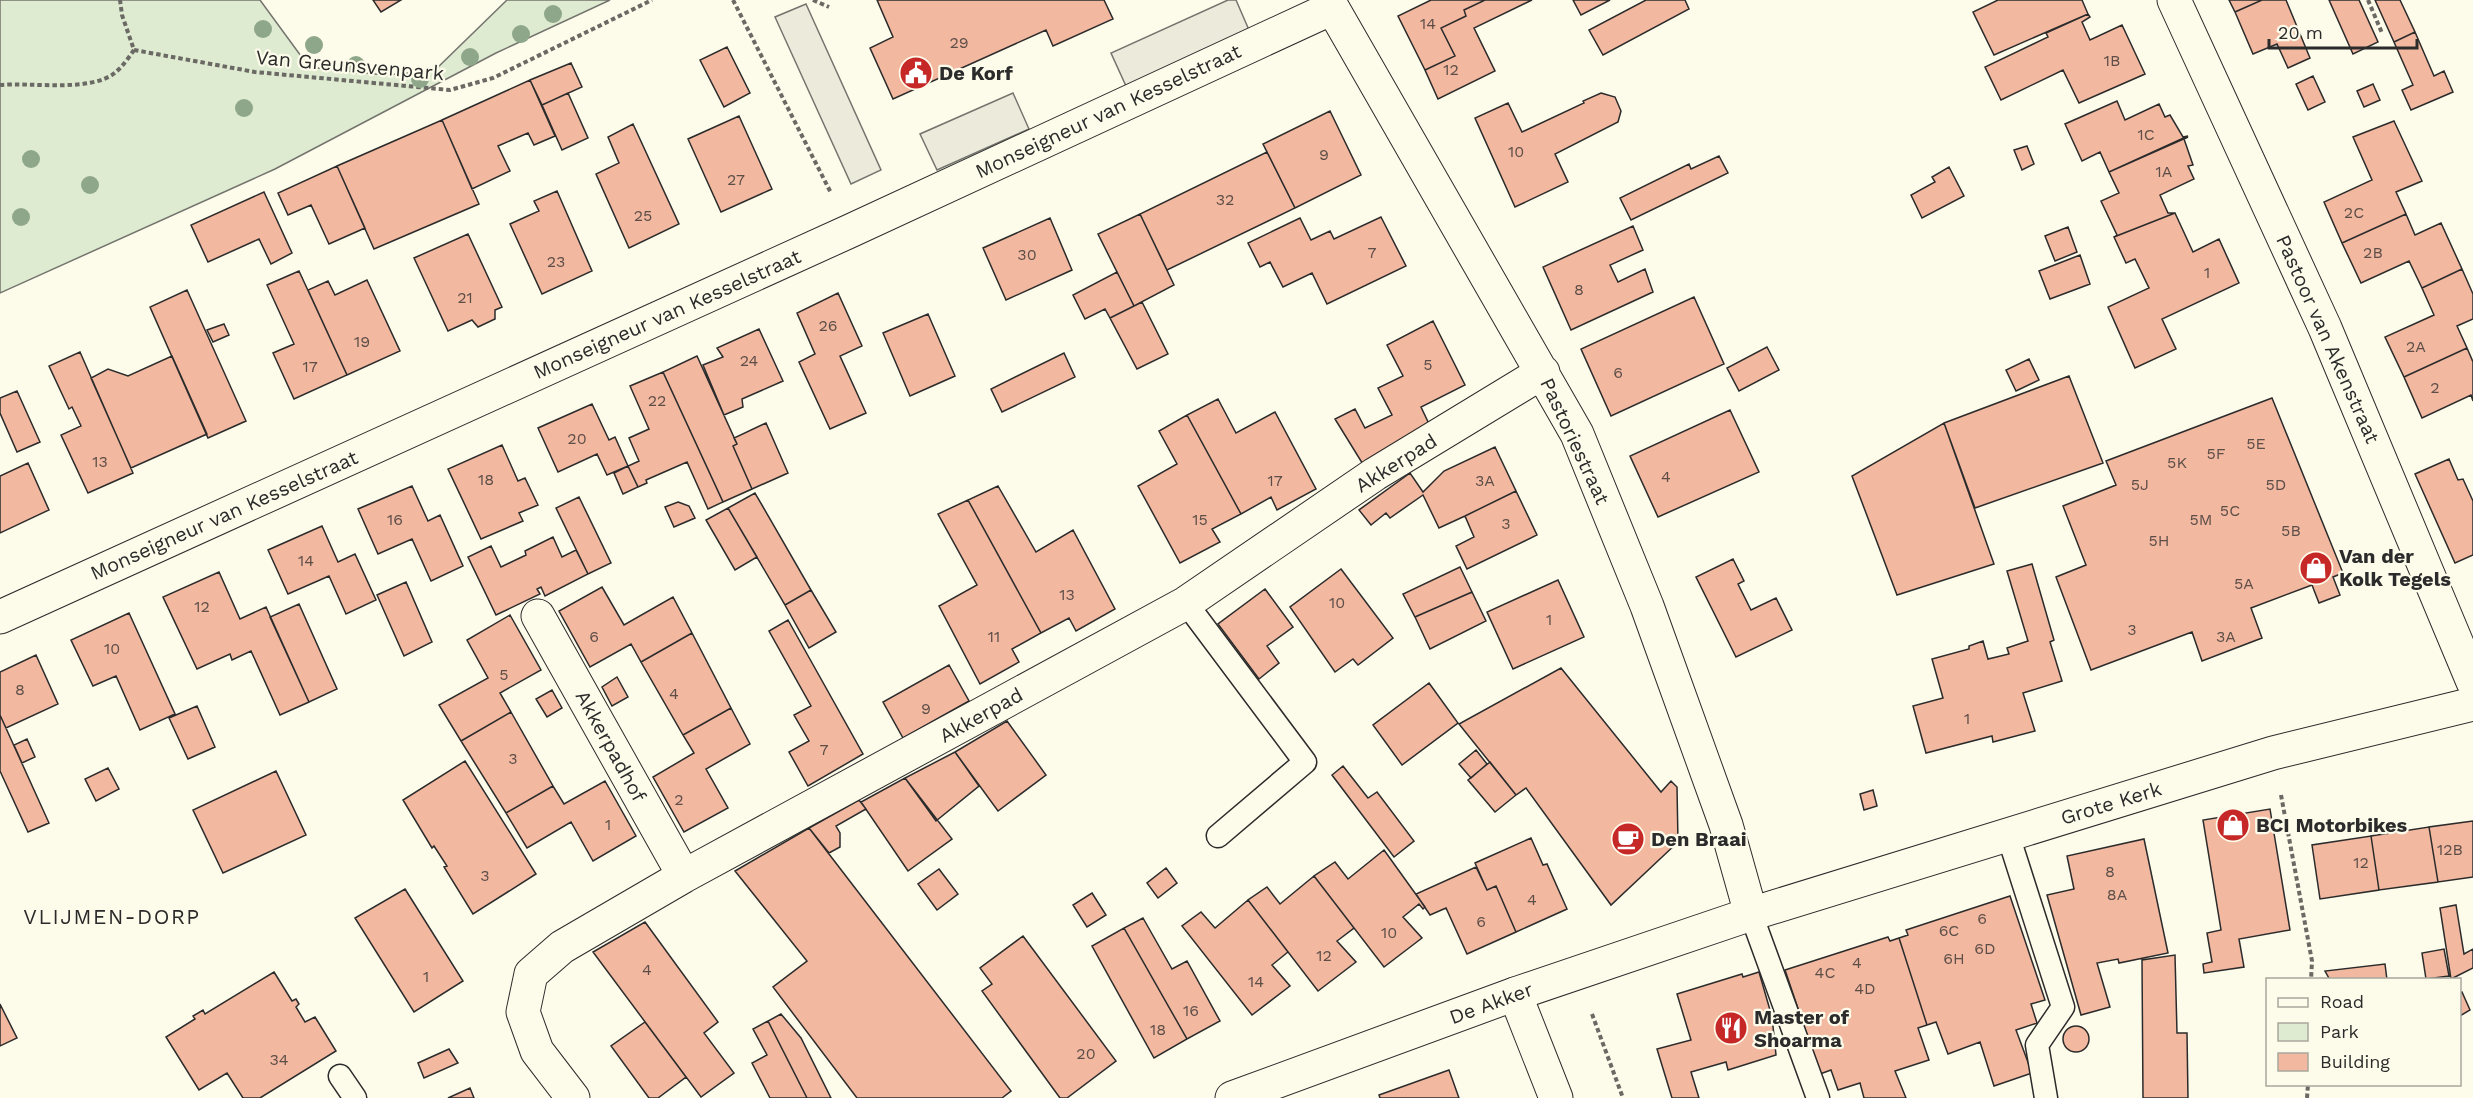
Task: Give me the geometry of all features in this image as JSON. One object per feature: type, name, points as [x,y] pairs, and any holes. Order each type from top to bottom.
[{"type":"street","name":"Pastoor van Akenstraat","points":[[2174,0],[2325,328],[2473,682]]},
{"type":"street","name":"Monseigneur van Kesselstraat","points":[[0,617],[850,231],[1330,4]]},
{"type":"street","name":"Pastoriestraat","points":[[1330,4],[1577,434],[1647,606],[1726,825],[1751,914]]},
{"type":"street","name":"Akkerpad","points":[[573,1098],[537,1051],[523,1012],[531,974],[562,947],[684,876],[1186,603],[1376,474],[1543,372]]},
{"type":"street","name":"Akkerpadhof","points":[[538,616],[684,876]]},
{"type":"street","name":"Grote Kerk","points":[[1751,914],[2273,753],[2473,704]]},
{"type":"street","name":"De Akker","points":[[1232,1098],[1515,994],[1751,914]]},
{"type":"street","points":[[1515,994],[1556,1098]]},
{"type":"lane","points":[[1186,603],[1305,762],[1218,836]]},
{"type":"lane","points":[[2008,835],[2063,1006],[2037,1045],[2046,1098]]},
{"type":"lane","points":[[1751,914],[1818,1098]]},
{"type":"lane","points":[[340,1076],[355,1098]]},
{"type":"path","points":[[0,85],[21,83],[74,87],[115,73],[134,50],[122,15],[120,0]]},
{"type":"path","name":"Van Greunsvenpark","points":[[134,50],[255,72],[450,90],[492,78],[652,0]]},
{"type":"path","points":[[733,0],[850,231]]},
{"type":"path","points":[[813,0],[829,7]]},
{"type":"path","points":[[2368,0],[2382,33]]},
{"type":"path","points":[[2273,753],[2312,961],[2311,978]]},
{"type":"path","points":[[1590,1008],[1623,1098]]},
{"type":"green space","points":[[0,0],[260,0],[309,67],[385,75],[434,71],[507,0],[610,0],[496,53],[275,169],[0,293]]},
{"type":"shaded area","points":[[1228,0],[1236,0],[1249,30],[1126,86],[1111,53]]},
{"type":"shaded area","points":[[806,4],[881,170],[851,184],[775,17]]},
{"type":"shaded area","points":[[1013,93],[1029,129],[937,170],[920,134]]},
{"type":"building","points":[[373,0],[401,0],[381,12]]},
{"type":"building","name":"De Korf","points":[[877,0],[1104,0],[1113,19],[1053,46],[1046,30],[893,99],[870,48],[893,37]]},
{"type":"building","points":[[1431,0],[1485,0],[1464,10],[1466,16],[1441,28],[1455,56],[1425,70],[1398,16]]},
{"type":"building","points":[[1485,0],[1532,0],[1474,28],[1495,71],[1438,99],[1425,70],[1455,56],[1441,28],[1466,16],[1464,10]]},
{"type":"building","points":[[1573,0],[1610,0],[1581,15]]},
{"type":"building","points":[[1646,0],[1685,0],[1689,9],[1603,55],[1589,30]]},
{"type":"building","points":[[1998,0],[2082,0],[2088,14],[1994,55],[1973,12]]},
{"type":"building","points":[[2229,0],[2262,0],[2235,12]]},
{"type":"building","points":[[2262,0],[2286,0],[2310,58],[2288,68],[2277,44],[2253,54],[2235,12]]},
{"type":"building","points":[[2329,0],[2359,0],[2378,42],[2353,54]]},
{"type":"building","points":[[2375,0],[2400,0],[2415,32],[2394,42]]},
{"type":"building","points":[[2088,14],[2090,17],[2082,22],[2090,40],[2122,25],[2145,74],[2079,103],[2063,70],[2001,100],[1985,67],[2048,37],[2046,33]]},
{"type":"building","points":[[2415,32],[2434,76],[2444,71],[2453,92],[2411,110],[2402,90],[2413,85],[2394,42]]},
{"type":"building","points":[[727,47],[750,93],[724,107],[700,60]]},
{"type":"building","points":[[571,63],[582,87],[542,105],[530,80]]},
{"type":"building","points":[[2313,76],[2325,102],[2308,110],[2296,84]]},
{"type":"building","points":[[530,80],[555,136],[534,145],[528,133],[498,146],[510,171],[472,189],[442,120]]},
{"type":"building","points":[[2373,84],[2380,100],[2364,107],[2357,91]]},
{"type":"building","points":[[568,93],[588,138],[562,150],[542,105]]},
{"type":"building","points":[[1601,93],[1615,97],[1621,111],[1618,122],[1555,154],[1568,182],[1515,207],[1475,118],[1508,103],[1522,132]]},
{"type":"building","points":[[2117,101],[2125,120],[2159,104],[2165,117],[2170,115],[2183,137],[2188,136],[2109,172],[2100,152],[2082,161],[2065,124]]},
{"type":"building","points":[[1330,111],[1361,175],[1295,208],[1263,144]]},
{"type":"building","points":[[739,116],[772,189],[721,212],[688,139]]},
{"type":"building","points":[[442,120],[479,204],[374,249],[337,166]]},
{"type":"building","points":[[2394,121],[2422,181],[2396,192],[2406,214],[2342,243],[2324,202],[2372,180],[2353,137]]},
{"type":"building","points":[[633,124],[679,224],[629,248],[596,174],[619,163],[608,137]]},
{"type":"building","points":[[2188,137],[2184,139],[2193,165],[2188,166],[2194,179],[2160,195],[2168,213],[2175,213],[2114,237],[2117,235],[2101,201],[2119,193],[2109,172]]},
{"type":"building","points":[[2027,146],[2034,164],[2022,170],[2014,150]]},
{"type":"building","points":[[1267,152],[1295,208],[1167,270],[1140,214]]},
{"type":"building","points":[[1719,156],[1728,173],[1631,220],[1620,198],[1689,164],[1691,169]]},
{"type":"building","points":[[337,166],[365,228],[329,244],[311,205],[288,215],[278,193]]},
{"type":"building","points":[[1949,167],[1964,196],[1922,218],[1911,195],[1935,182],[1932,177]]},
{"type":"building","points":[[557,191],[592,271],[542,294],[510,224],[539,211],[534,201]]},
{"type":"building","points":[[264,192],[292,253],[271,264],[259,239],[208,262],[191,225]]},
{"type":"building","points":[[2175,213],[2193,252],[2219,239],[2239,283],[2162,319],[2176,349],[2135,368],[2108,307],[2149,288],[2135,259],[2126,263],[2114,237]]},
{"type":"building","points":[[1140,214],[1174,285],[1134,306],[1098,234]]},
{"type":"building","points":[[2406,214],[2415,235],[2441,223],[2462,269],[2422,288],[2409,261],[2361,283],[2342,243]]},
{"type":"building","points":[[1381,217],[1406,266],[1327,304],[1312,273],[1283,287],[1270,262],[1260,267],[1248,243],[1300,218],[1311,240],[1330,231],[1334,239]]},
{"type":"building","points":[[1050,218],[1072,270],[1006,300],[983,248]]},
{"type":"building","points":[[1633,226],[1643,250],[1610,265],[1618,282],[1645,269],[1653,292],[1571,330],[1543,267]]},
{"type":"building","points":[[2068,227],[2077,252],[2055,261],[2045,236]]},
{"type":"building","points":[[468,234],[502,307],[495,310],[495,319],[478,327],[472,320],[448,331],[414,258]]},
{"type":"building","points":[[2080,255],[2090,284],[2050,299],[2039,271]]},
{"type":"building","points":[[2462,269],[2473,294],[2473,319],[2457,326],[2467,348],[2404,377],[2385,337],[2434,315],[2422,288]]},
{"type":"building","points":[[299,271],[347,375],[294,399],[273,353],[294,344],[267,285]]},
{"type":"building","points":[[1117,272],[1134,306],[1110,318],[1105,309],[1085,319],[1073,295]]},
{"type":"building","points":[[367,280],[400,351],[347,375],[308,290],[328,281],[335,295]]},
{"type":"building","points":[[187,290],[246,421],[208,438],[150,307]]},
{"type":"building","points":[[838,293],[862,346],[840,356],[866,413],[830,429],[799,362],[815,354],[797,313]]},
{"type":"building","points":[[1694,297],[1724,364],[1611,416],[1581,349]]},
{"type":"building","points":[[1142,302],[1168,354],[1137,369],[1110,318]]},
{"type":"building","points":[[928,314],[955,376],[910,396],[883,333]]},
{"type":"building","points":[[1433,321],[1465,385],[1421,407],[1430,426],[1364,466],[1335,419],[1355,409],[1365,428],[1392,415],[1378,388],[1403,376],[1387,345]]},
{"type":"building","points":[[224,324],[229,335],[213,342],[207,330]]},
{"type":"building","points":[[759,329],[783,381],[742,399],[743,407],[724,415],[703,365],[723,357],[717,348]]},
{"type":"building","points":[[1767,347],[1779,370],[1739,391],[1727,368]]},
{"type":"building","points":[[2467,348],[2473,362],[2473,401],[2471,395],[2422,418],[2404,377]]},
{"type":"building","points":[[80,352],[133,473],[88,493],[61,435],[81,426],[72,407],[69,409],[49,366]]},
{"type":"building","points":[[1064,353],[1075,377],[1002,412],[991,389]]},
{"type":"building","points":[[172,356],[207,434],[131,468],[91,378],[108,369],[128,376]]},
{"type":"building","points":[[697,356],[737,444],[733,446],[752,489],[723,502],[663,372]]},
{"type":"building","points":[[2029,359],[2039,380],[2016,391],[2006,370]]},
{"type":"building","points":[[663,372],[723,502],[708,509],[687,462],[646,480],[647,483],[638,487],[628,466],[639,461],[629,438],[649,429],[630,386]]},
{"type":"building","points":[[2069,376],[2103,463],[1975,508],[1944,423]]},
{"type":"building","points":[[17,391],[40,442],[17,452],[0,413],[0,398]]},
{"type":"building","points":[[2272,398],[2343,573],[2333,577],[2340,595],[2319,603],[2312,585],[2251,608],[2262,638],[2202,661],[2192,632],[2091,670],[2056,577],[2086,565],[2063,506],[2116,485],[2106,461]]},
{"type":"building","points":[[1218,399],[1236,433],[1275,412],[1316,489],[1277,510],[1271,497],[1241,514],[1187,415]]},
{"type":"building","points":[[592,404],[609,440],[615,437],[628,466],[607,475],[597,454],[558,472],[538,428]]},
{"type":"building","points":[[1730,410],[1759,472],[1658,517],[1630,456]]},
{"type":"building","points":[[1187,415],[1241,514],[1212,529],[1220,542],[1180,563],[1138,486],[1177,464],[1159,431]]},
{"type":"building","points":[[766,423],[788,473],[752,489],[733,446],[737,444],[734,438]]},
{"type":"building","points":[[1944,423],[1994,564],[1897,595],[1852,476]]},
{"type":"building","points":[[502,445],[518,481],[525,478],[538,505],[519,513],[523,521],[481,539],[448,469]]},
{"type":"building","points":[[1495,447],[1516,491],[1465,516],[1439,528],[1423,495],[1390,518],[1386,513],[1371,525],[1359,510],[1410,473],[1423,492],[1444,471]]},
{"type":"building","points":[[2449,459],[2458,480],[2463,479],[2473,501],[2473,555],[2455,563],[2415,474]]},
{"type":"building","points":[[28,463],[49,510],[0,533],[0,476]]},
{"type":"building","points":[[628,466],[638,487],[623,494],[614,473]]},
{"type":"building","points":[[412,486],[428,521],[440,515],[463,566],[431,581],[412,539],[378,554],[358,509]]},
{"type":"building","points":[[998,486],[1036,552],[1073,530],[1115,609],[1076,631],[1069,618],[1041,633],[968,500]]},
{"type":"building","points":[[1516,491],[1537,535],[1467,569],[1456,546],[1474,537],[1465,516]]},
{"type":"building","points":[[755,493],[811,590],[785,605],[728,508]]},
{"type":"building","points":[[579,497],[611,563],[588,574],[556,508]]},
{"type":"building","points":[[968,500],[1041,633],[1012,649],[1019,662],[980,684],[939,606],[977,585],[938,514]]},
{"type":"building","points":[[678,502],[689,506],[695,518],[674,527],[665,507]]},
{"type":"building","points":[[728,508],[757,557],[735,570],[706,520]]},
{"type":"building","points":[[322,526],[338,562],[355,554],[376,600],[346,614],[329,576],[288,594],[268,550]]},
{"type":"building","points":[[553,537],[562,557],[576,550],[588,574],[545,596],[541,587],[537,589],[540,594],[496,615],[468,557],[491,546],[501,567],[526,555],[525,551]]},
{"type":"building","points":[[1733,559],[1744,581],[1738,584],[1751,610],[1776,598],[1792,630],[1736,657],[1696,577]]},
{"type":"building","points":[[2032,564],[2054,640],[2050,642],[2062,681],[2023,693],[2035,731],[1993,742],[1992,736],[1926,753],[1913,706],[1943,698],[1932,659],[1969,649],[1969,646],[1983,641],[1988,659],[2009,654],[2007,648],[2028,641],[2007,571]]},
{"type":"building","points":[[1460,567],[1472,592],[1415,617],[1403,594]]},
{"type":"building","points":[[1341,569],[1393,638],[1358,665],[1353,659],[1335,672],[1290,607]]},
{"type":"building","points":[[219,572],[240,619],[266,607],[309,702],[280,715],[251,651],[232,660],[230,654],[197,669],[163,597]]},
{"type":"building","points":[[1558,580],[1584,637],[1513,669],[1487,612]]},
{"type":"building","points":[[406,582],[432,642],[404,656],[377,595]]},
{"type":"building","points":[[602,587],[624,625],[673,597],[692,633],[641,662],[631,644],[590,667],[559,611]]},
{"type":"building","points":[[1265,589],[1293,627],[1267,646],[1279,663],[1259,679],[1218,624]]},
{"type":"building","points":[[811,590],[836,632],[809,648],[785,605]]},
{"type":"building","points":[[1472,592],[1486,621],[1430,649],[1415,617]]},
{"type":"building","points":[[299,604],[337,689],[309,702],[270,617]]},
{"type":"building","points":[[129,613],[175,714],[140,730],[116,676],[93,686],[71,640]]},
{"type":"building","points":[[510,615],[541,670],[500,693],[511,712],[461,741],[439,705],[488,678],[467,640]]},
{"type":"building","points":[[788,620],[863,754],[808,786],[789,752],[809,741],[794,715],[811,706],[769,631]]},
{"type":"building","points":[[692,633],[731,708],[683,735],[641,662]]},
{"type":"building","points":[[36,655],[58,704],[6,728],[0,715],[0,672]]},
{"type":"building","points":[[949,665],[969,701],[903,738],[883,702]]},
{"type":"building","points":[[1561,668],[1661,792],[1671,781],[1677,787],[1678,842],[1611,905],[1526,788],[1516,795],[1459,724]]},
{"type":"building","points":[[617,677],[628,697],[612,706],[602,687]]},
{"type":"building","points":[[1429,683],[1458,723],[1402,765],[1373,725]]},
{"type":"building","points":[[552,690],[562,708],[547,717],[536,699]]},
{"type":"building","points":[[197,706],[215,747],[188,759],[169,718]]},
{"type":"building","points":[[731,708],[750,744],[706,769],[728,808],[684,832],[653,777],[694,753],[683,735]]},
{"type":"building","points":[[511,712],[553,786],[506,813],[461,741]]},
{"type":"building","points":[[0,715],[49,823],[28,832],[0,771]]},
{"type":"building","points":[[1007,721],[1046,775],[998,811],[955,752]]},
{"type":"building","points":[[27,739],[35,757],[22,763],[14,745]]},
{"type":"building","points":[[1476,750],[1487,764],[1471,778],[1459,764]]},
{"type":"building","points":[[955,752],[979,786],[936,821],[905,778]]},
{"type":"building","points":[[465,761],[536,874],[473,914],[444,867],[447,866],[434,846],[432,848],[403,800]]},
{"type":"building","points":[[1490,762],[1516,795],[1495,812],[1468,780]]},
{"type":"building","points":[[1343,766],[1368,798],[1377,792],[1414,841],[1394,857],[1332,775]]},
{"type":"building","points":[[108,768],[119,789],[96,801],[85,779]]},
{"type":"building","points":[[276,771],[306,835],[223,873],[193,810]]},
{"type":"building","points":[[905,778],[952,839],[908,871],[861,802]]},
{"type":"building","points":[[605,781],[636,836],[593,861],[571,822],[527,848],[506,813],[553,786],[564,804]]},
{"type":"building","points":[[1873,790],[1877,806],[1864,810],[1860,794]]},
{"type":"building","points":[[859,800],[866,809],[836,826],[840,833],[840,847],[829,853],[809,828]]},
{"type":"building","points":[[2270,809],[2290,930],[2239,939],[2244,967],[2204,973],[2203,964],[2212,962],[2207,933],[2221,930],[2203,820]]},
{"type":"building","points":[[2473,821],[2473,877],[2438,882],[2429,827]]},
{"type":"building","points":[[2429,827],[2438,882],[2379,890],[2371,836]]},
{"type":"building","points":[[809,828],[1011,1091],[1002,1098],[857,1098],[773,987],[807,961],[735,871]]},
{"type":"building","points":[[2371,836],[2379,890],[2320,899],[2312,845]]},
{"type":"building","points":[[1531,838],[1543,865],[1547,864],[1567,909],[1516,932],[1496,886],[1487,890],[1475,863]]},
{"type":"building","points":[[2144,839],[2168,953],[2119,963],[2118,959],[2097,963],[2110,1007],[2081,1015],[2047,895],[2074,889],[2067,856]]},
{"type":"building","points":[[1384,850],[1425,907],[1423,909],[1419,904],[1403,917],[1422,938],[1384,967],[1314,876],[1335,862],[1348,879]]},
{"type":"building","points":[[1476,867],[1487,890],[1496,886],[1516,932],[1467,954],[1446,908],[1430,915],[1416,894]]},
{"type":"building","points":[[1166,868],[1177,883],[1158,898],[1147,883]]},
{"type":"building","points":[[939,869],[958,894],[937,910],[918,884]]},
{"type":"building","points":[[1314,876],[1354,928],[1337,941],[1356,962],[1318,991],[1248,900],[1267,887],[1280,904]]},
{"type":"building","points":[[405,889],[463,981],[414,1012],[355,918]]},
{"type":"building","points":[[1092,893],[1106,915],[1087,927],[1073,905]]},
{"type":"building","points":[[2010,896],[2045,1000],[2031,1004],[2037,1023],[2016,1030],[2032,1073],[1994,1086],[1980,1042],[1948,1054],[1936,1022],[1927,1025],[1899,938],[1908,935],[1906,930]]},
{"type":"building","points":[[1248,900],[1288,952],[1272,965],[1290,986],[1252,1015],[1182,926],[1201,912],[1215,928]]},
{"type":"building","points":[[2456,905],[2464,954],[2473,949],[2473,968],[2453,978],[2451,978],[2440,908]]},
{"type":"building","points":[[1143,918],[1172,969],[1187,961],[1220,1021],[1187,1039],[1124,928]]},
{"type":"building","points":[[645,922],[718,1022],[704,1033],[734,1073],[701,1097],[593,952]]},
{"type":"building","points":[[1124,928],[1187,1039],[1154,1058],[1092,946]]},
{"type":"building","points":[[1023,936],[1116,1061],[1067,1098],[1060,1098],[982,991],[992,984],[980,968]]},
{"type":"building","points":[[1888,937],[1890,941],[1899,938],[1927,1025],[1918,1028],[1929,1060],[1895,1071],[1906,1098],[1864,1098],[1860,1083],[1838,1090],[1831,1070],[1820,1074],[1785,970]]},
{"type":"building","points":[[2444,949],[2449,976],[2426,978],[2422,953]]},
{"type":"building","points":[[2175,955],[2177,1033],[2187,1033],[2188,1098],[2143,1098],[2142,960]]},
{"type":"building","points":[[2385,964],[2387,978],[2329,978],[2325,971]]},
{"type":"building","points":[[274,972],[292,1001],[296,999],[299,1004],[296,1007],[305,1022],[315,1017],[336,1051],[260,1098],[243,1098],[227,1073],[199,1090],[166,1037],[195,1019],[193,1016],[203,1010],[205,1014]]},
{"type":"building","name":"Master of Shoarma","points":[[1759,972],[1772,1017],[1776,1055],[1728,1070],[1726,1062],[1691,1072],[1699,1098],[1672,1098],[1657,1049],[1691,1040],[1677,994],[1742,974],[1743,977]]},
{"type":"building","points":[[2461,992],[2470,1010],[2461,1015]]},
{"type":"building","points":[[0,1004],[17,1038],[0,1046]]},
{"type":"building","points":[[781,1014],[801,1038],[831,1098],[807,1098],[768,1021]]},
{"type":"building","points":[[768,1021],[807,1098],[770,1098],[752,1063],[767,1055],[753,1029]]},
{"type":"building","points":[[645,1022],[686,1077],[658,1098],[649,1098],[611,1046]]},
{"type":"building","points":[[2076,1026],[2085,1030],[2089,1039],[2085,1048],[2076,1052],[2067,1048],[2063,1039],[2067,1030]]},
{"type":"building","points":[[449,1049],[458,1063],[424,1078],[418,1063]]},
{"type":"building","points":[[1449,1070],[1459,1098],[1380,1098],[1379,1095]]},
{"type":"building","points":[[470,1088],[474,1098],[448,1098]]},
{"type":"place","name":"De Korf","points":[[916,73]]},
{"type":"place","name":"Van der Kolk Tegels","points":[[2316,568]]},
{"type":"place","name":"BCI Motorbikes","points":[[2233,825]]},
{"type":"place","name":"Den Braai","points":[[1628,839]]},
{"type":"place","name":"Master of Shoarma","points":[[1731,1028]]},
{"type":"district","name":"VLIJMEN-DORP","points":[[112,916]]}]
